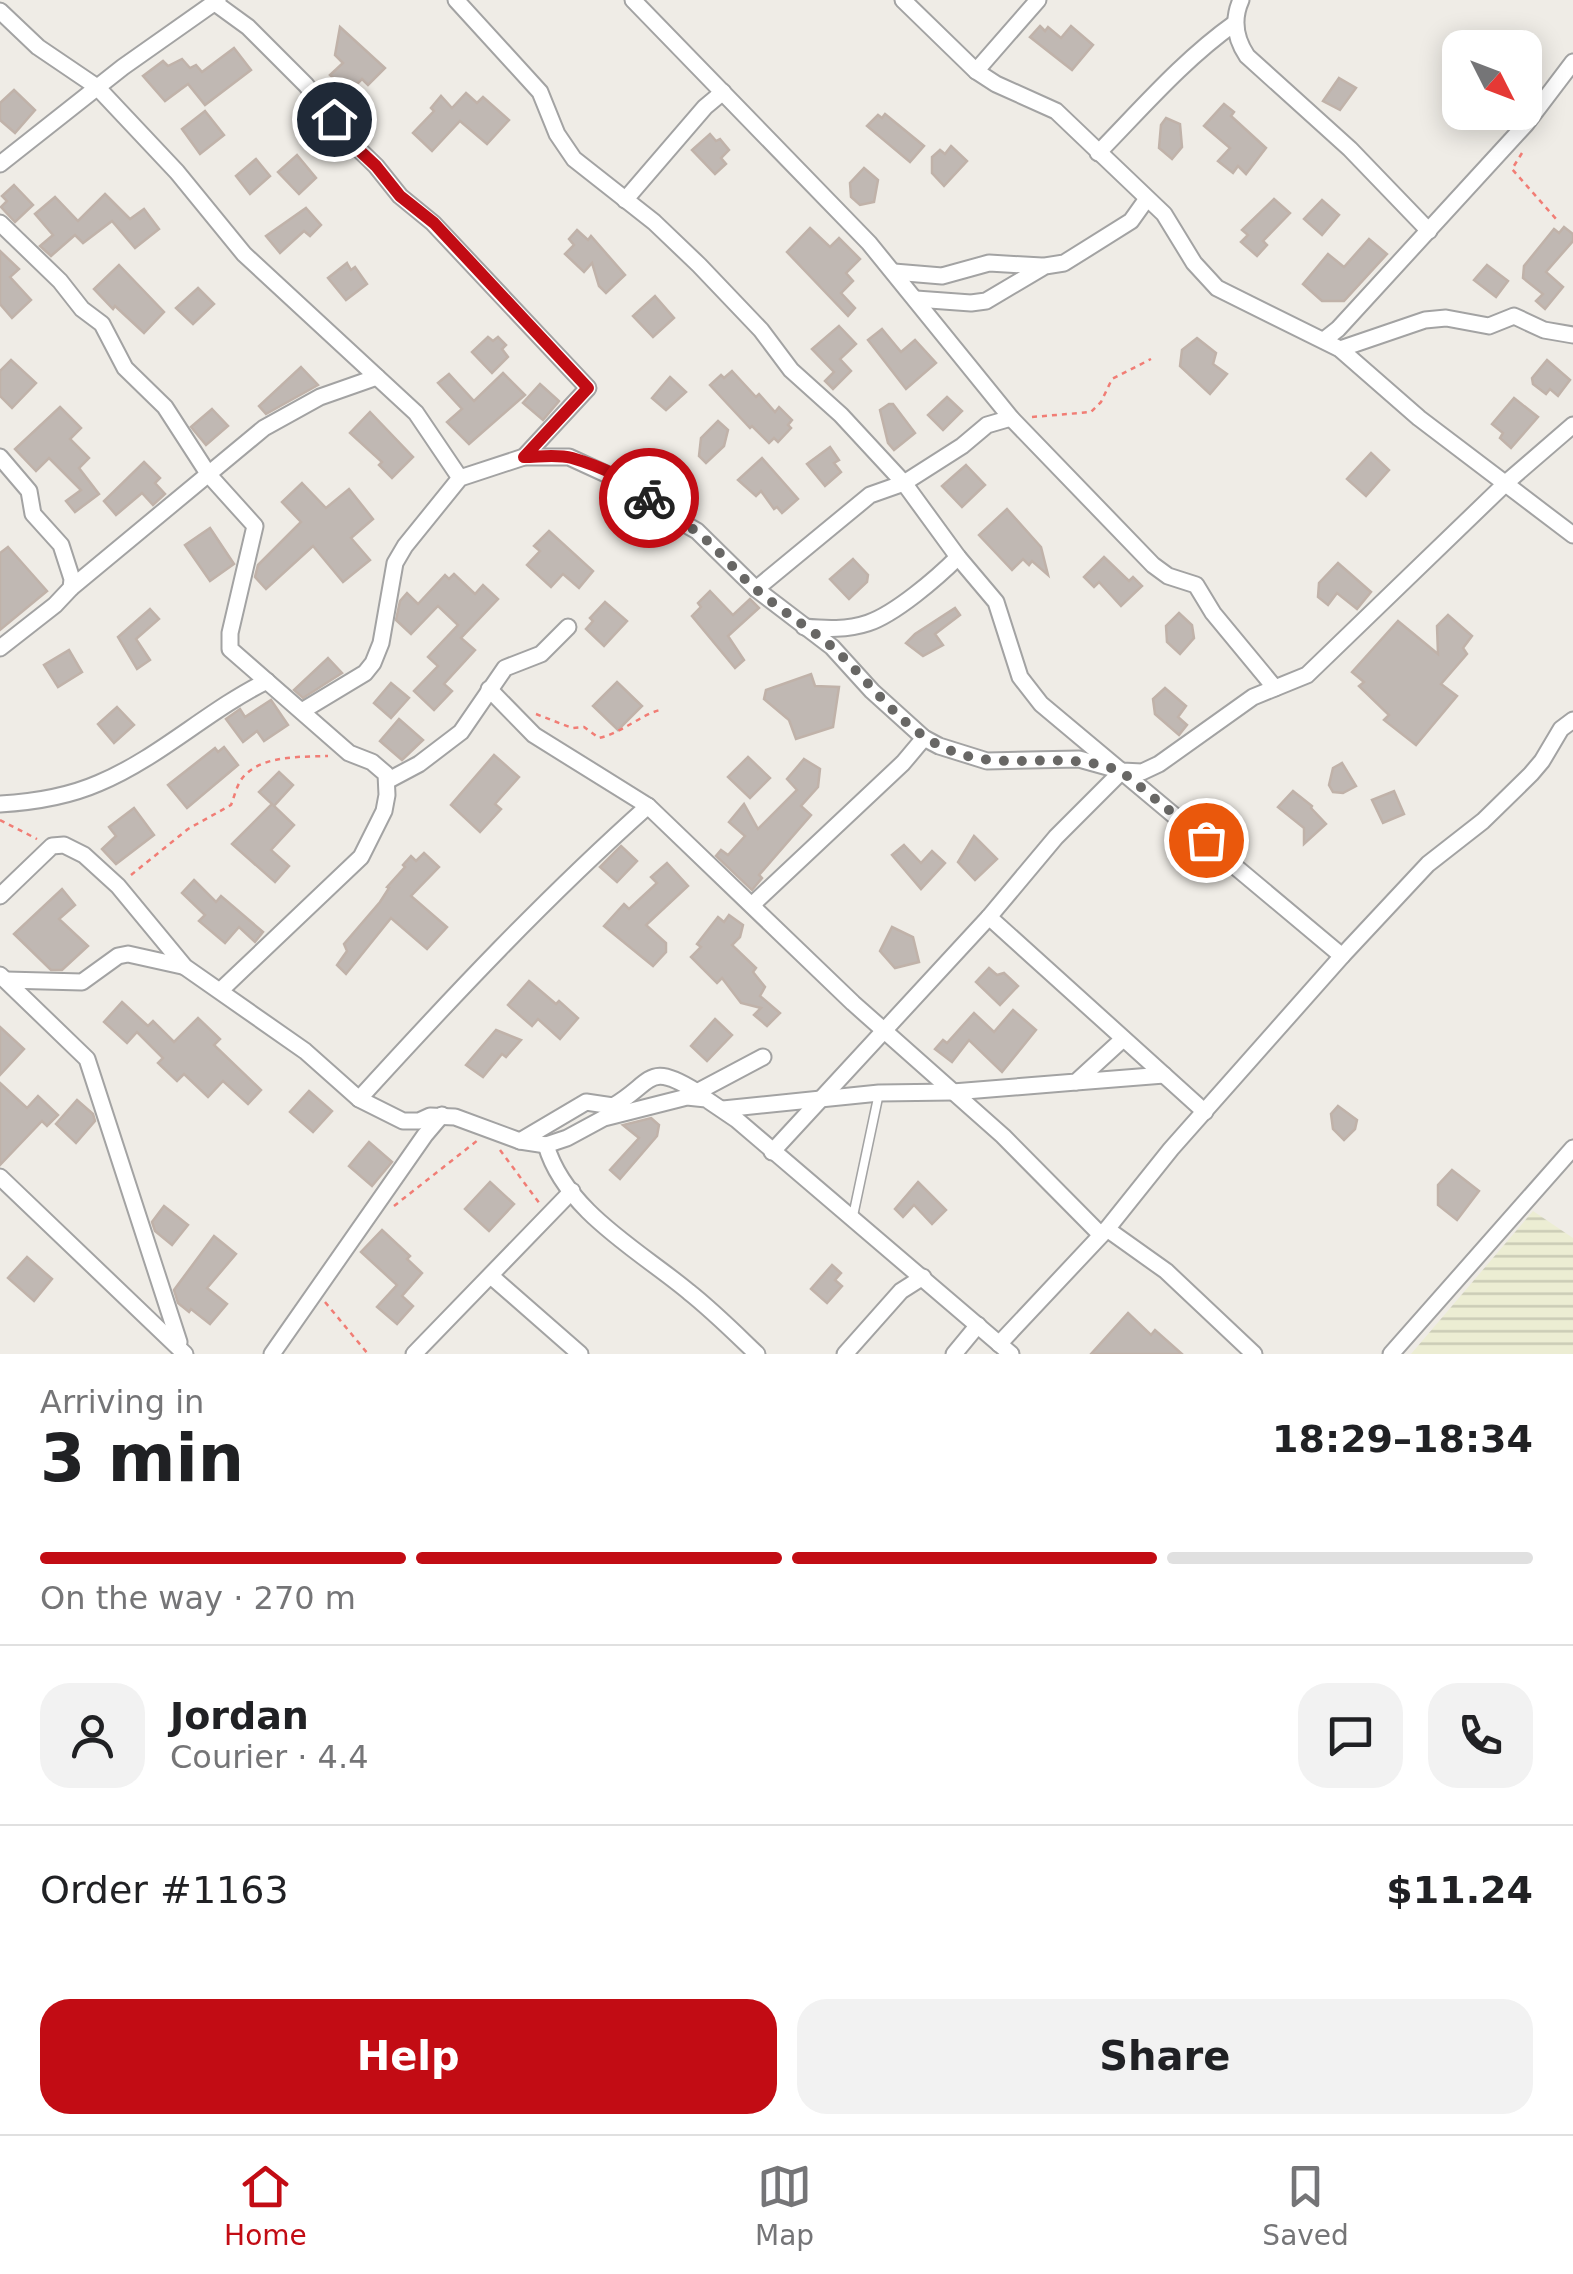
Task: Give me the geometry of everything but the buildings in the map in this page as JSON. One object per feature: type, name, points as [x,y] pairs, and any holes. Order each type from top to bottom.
[{"type":"street","points":[[456,0],[540,92],[557,134],[574,160],[699,265],[762,330],[792,370],[904,483],[996,602],[1020,677],[1041,704],[1342,956]]},
{"type":"street","points":[[632,0],[894,272],[1011,418],[1153,565],[1168,576],[1196,586],[1212,613],[1275,688]]},
{"type":"street","points":[[903,0],[976,70],[996,84],[1049,106],[1164,214],[1194,263],[1217,288],[1340,349],[1419,418],[1573,535]]},
{"type":"street","points":[[976,70],[1038,0]]},
{"type":"street","points":[[1241,0],[1234,23],[1247,56],[1350,148],[1429,230]]},
{"type":"street","points":[[0,164],[96,88],[217,1],[248,26],[306,85],[346,138],[400,196],[434,223],[588,388],[524,457]]},
{"type":"street","points":[[0,11],[38,47],[96,88],[177,172],[244,254],[416,413],[460,478]]},
{"type":"street","points":[[1098,153],[1196,53],[1234,23]]},
{"type":"street","points":[[1324,340],[1526,124],[1573,62]]},
{"type":"street","points":[[625,200],[705,107],[723,92]]},
{"type":"street","points":[[894,272],[942,276],[989,263],[1064,263],[1131,221],[1146,200]]},
{"type":"street","points":[[0,224],[60,281],[82,309],[102,324],[126,368],[165,408],[209,475],[254,526],[230,633],[230,649],[349,753],[380,767],[387,781],[384,811],[361,858],[221,990]]},
{"type":"street","points":[[916,299],[978,302],[996,296],[1045,266]]},
{"type":"street","points":[[1340,349],[1435,318],[1489,326],[1514,316],[1544,330],[1573,335]]},
{"type":"street","points":[[0,648],[264,428],[320,398],[376,377]]},
{"type":"street","points":[[756,590],[870,495],[904,483],[987,425],[1011,418]]},
{"type":"street","points":[[302,710],[364,672],[373,662],[381,643],[395,563],[460,478],[524,457],[569,457],[643,491],[660,510],[697,531],[756,590],[832,647],[924,738],[958,754],[987,761],[1079,759],[1122,772],[1142,772],[1234,709],[1307,676],[1507,482],[1573,425]]},
{"type":"street","points":[[0,458],[29,491],[35,516],[60,544],[70,566],[71,588]]},
{"type":"street","points":[[804,627],[832,629],[876,620],[958,557]]},
{"type":"street","points":[[387,781],[462,732],[505,668],[541,654],[568,627]]},
{"type":"street","points":[[0,804],[44,800],[100,783],[232,698],[266,681]]},
{"type":"street","points":[[488,689],[557,752],[648,806],[852,1003],[1003,1136],[1081,1218],[1166,1271],[1254,1354]]},
{"type":"street","points":[[3,978],[82,982],[114,959],[128,954],[184,967],[306,1051],[359,1099],[402,1121],[442,1115],[498,1130],[520,1141],[546,1145],[604,1118],[687,1097],[706,1099],[723,1109],[1004,1349],[1342,956],[1428,864],[1483,821],[1530,774],[1561,729],[1573,720]]},
{"type":"street","points":[[753,904],[903,764],[924,738]]},
{"type":"street","points":[[772,1152],[989,917],[1056,837],[1122,772]]},
{"type":"street","points":[[359,1099],[490,956],[648,806]]},
{"type":"street","points":[[0,896],[52,846],[64,845],[84,855],[118,886],[184,967]]},
{"type":"street","points":[[989,917],[1205,1112]]},
{"type":"street","points":[[3,978],[87,1059],[182,1348]]},
{"type":"street","points":[[1076,1082],[1124,1038]]},
{"type":"street","points":[[520,1141],[586,1102],[613,1106],[646,1078],[672,1076],[697,1092],[764,1056]]},
{"type":"street","points":[[723,1109],[879,1093],[954,1092],[1164,1075]]},
{"type":"street","points":[[272,1354],[442,1115]]},
{"type":"street","points":[[546,1145],[550,1158],[585,1208],[701,1301],[757,1354]]},
{"type":"street","points":[[1391,1354],[1573,1148]]},
{"type":"street","points":[[0,1177],[182,1348]]},
{"type":"street","points":[[414,1354],[572,1191]]},
{"type":"street","points":[[491,1276],[580,1354]]},
{"type":"street","points":[[845,1354],[901,1291],[923,1278]]},
{"type":"street","points":[[954,1354],[978,1325]]},
{"type":"lane","points":[[852,1220],[879,1093]]},
{"type":"path","points":[[1527,146],[1512,169],[1557,220]]},
{"type":"path","points":[[1011,418],[1091,412],[1101,402],[1112,378],[1151,358]]},
{"type":"path","points":[[514,716],[546,716],[569,727],[584,727],[600,738],[619,733],[648,713],[660,710]]},
{"type":"path","points":[[118,886],[159,850],[231,804],[237,786],[248,772],[276,760],[349,753]]},
{"type":"path","points":[[0,820],[52,846]]},
{"type":"path","points":[[365,1219],[397,1204],[482,1137]]},
{"type":"path","points":[[491,1143],[548,1215]]},
{"type":"path","points":[[317,1287],[368,1354]]},
{"type":"green space","points":[[1533,1211],[1573,1238],[1573,1354],[1411,1354]]},
{"type":"way so far","points":[[649,498],[660,510],[697,531],[756,590],[832,647],[924,738],[958,754],[987,761],[1079,759],[1106,765],[1122,772],[1206,840]]},
{"type":"route","points":[[334,119],[346,138],[400,196],[434,223],[588,388],[524,457],[569,457],[643,491],[649,498]]}]
